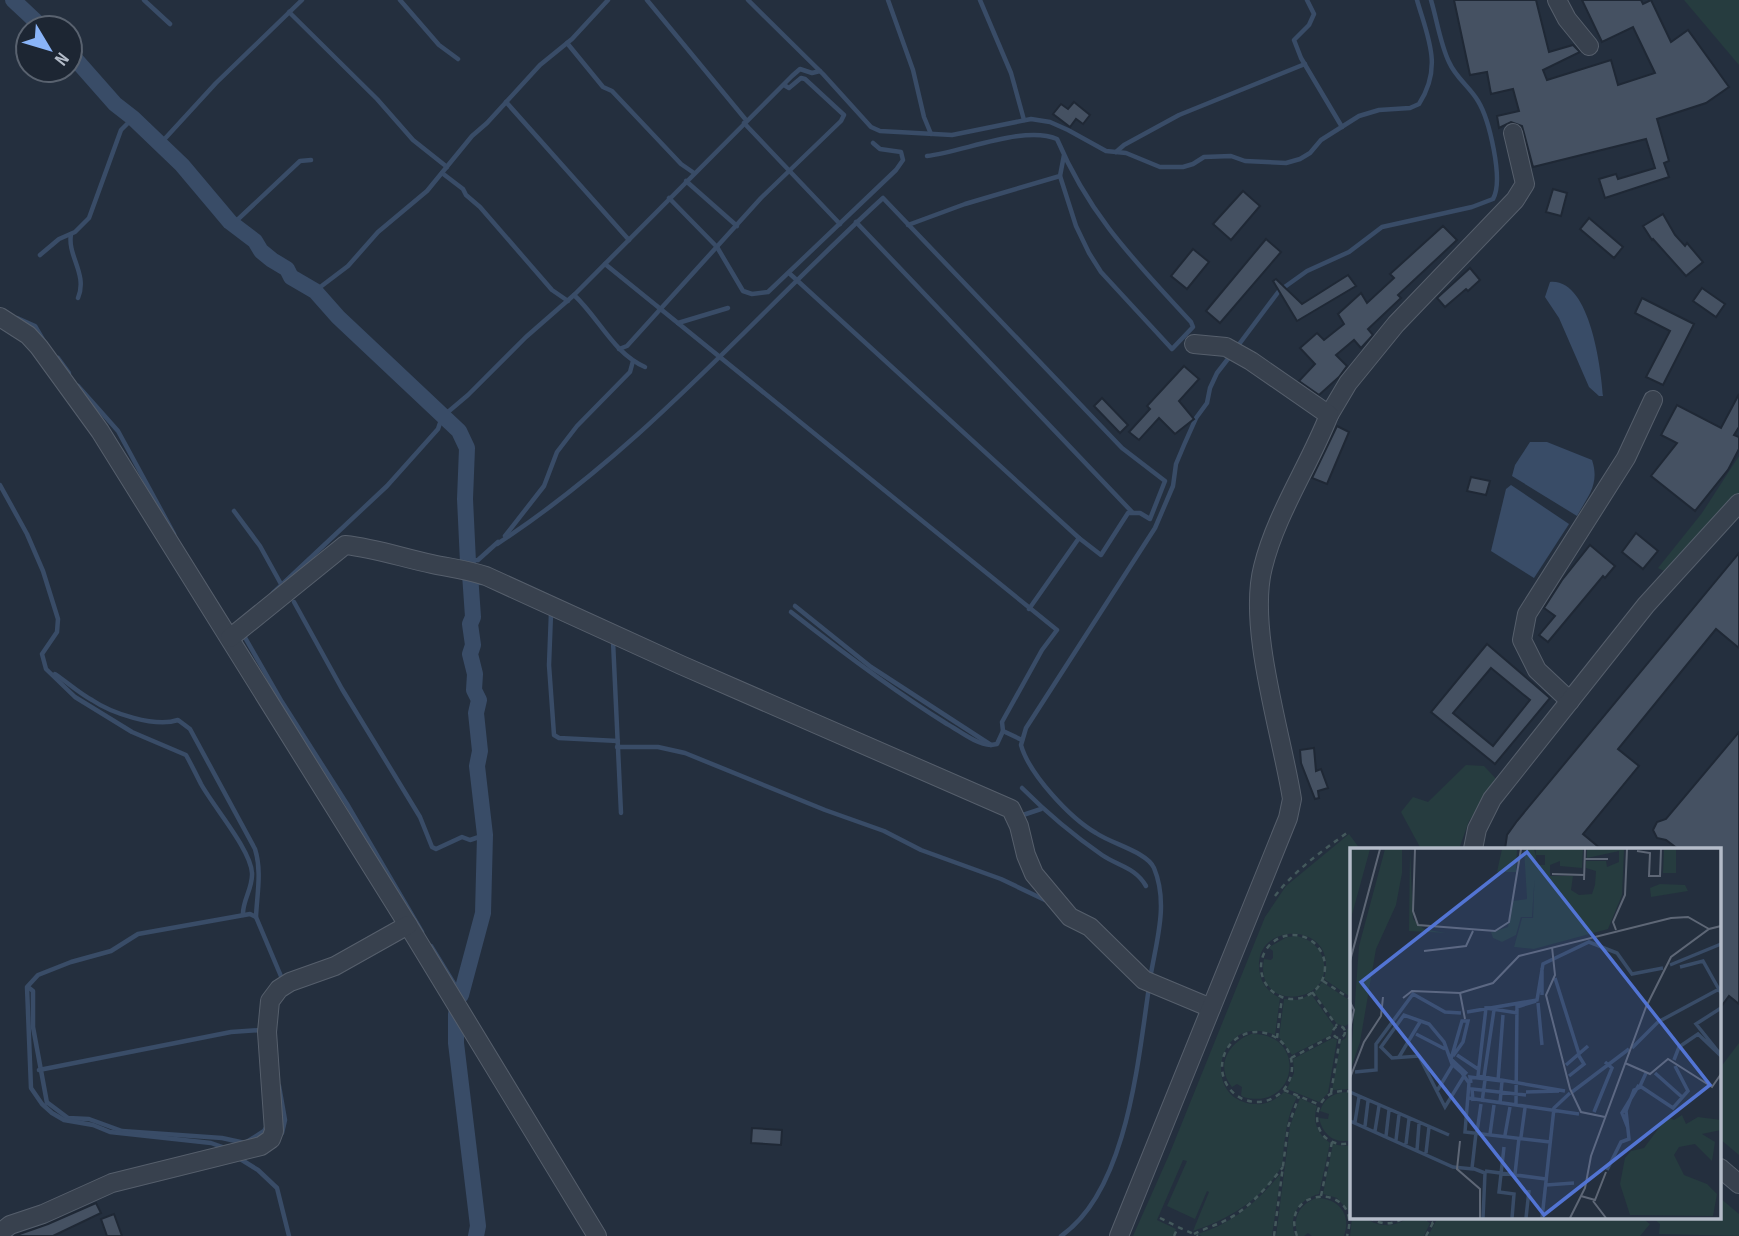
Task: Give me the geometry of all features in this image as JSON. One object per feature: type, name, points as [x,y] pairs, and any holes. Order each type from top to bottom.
[{"type":"street","points":[[1557,0],[1567,19],[1589,46]]},
{"type":"street","points":[[1119,1236],[1288,818],[1292,799],[1265,663],[1258,602],[1262,570],[1270,542],[1329,415],[1348,383],[1396,324],[1502,217],[1525,184],[1513,133]]},
{"type":"street","points":[[0,317],[29,335],[100,430],[408,925],[597,1236]]},
{"type":"street","points":[[1194,344],[1226,347],[1329,415]]},
{"type":"street","points":[[1570,701],[1537,670],[1522,640],[1527,614],[1626,458],[1653,400]]},
{"type":"street","points":[[1473,848],[1477,829],[1492,799],[1646,605],[1739,502]]},
{"type":"street","points":[[230,638],[345,545],[364,547],[486,576],[1011,809],[1034,873],[1070,917],[1090,927],[1144,980],[1211,1008]]},
{"type":"street","points":[[0,1233],[10,1225],[43,1214],[112,1183],[261,1146],[271,1139],[274,1131],[267,1032],[270,1001],[279,989],[290,982],[335,966],[408,925]]},
{"type":"street","points":[[1722,1170],[1739,1184]]},
{"type":"path","points":[[1272,900],[1285,882],[1308,861],[1348,832]]},
{"type":"path","points":[[1294,934],[1302,936],[1320,950],[1325,964],[1322,980],[1312,992],[1299,999],[1282,997],[1265,984],[1260,969],[1263,954],[1279,937],[1294,934]]},
{"type":"path","points":[[1322,980],[1350,999]]},
{"type":"path","points":[[1312,992],[1336,1026],[1345,1029]]},
{"type":"path","points":[[1277,1038],[1282,997]]},
{"type":"path","points":[[1331,1094],[1340,1038],[1350,1025]]},
{"type":"path","points":[[1334,1035],[1336,1026]]},
{"type":"path","points":[[1251,1032],[1277,1038],[1291,1058],[1292,1073],[1284,1090],[1272,1099],[1264,1101],[1247,1101],[1239,1097],[1227,1085],[1222,1069],[1225,1053],[1236,1039],[1251,1032]]},
{"type":"path","points":[[1334,1035],[1340,1038]]},
{"type":"path","points":[[1291,1058],[1334,1035]]},
{"type":"path","points":[[1284,1090],[1320,1105]]},
{"type":"path","points":[[1350,1092],[1343,1090],[1331,1094],[1320,1105],[1317,1115],[1319,1128],[1332,1142],[1350,1143]]},
{"type":"path","points":[[1274,1236],[1288,1127],[1299,1096]]},
{"type":"path","points":[[1321,1196],[1332,1142]]},
{"type":"path","points":[[1160,1219],[1196,1235],[1255,1200],[1283,1167]]},
{"type":"path","points":[[1297,1236],[1294,1225],[1297,1212],[1305,1201],[1321,1196],[1337,1200],[1350,1215],[1347,1236]]},
{"type":"path","points":[[1371,1218],[1385,1224],[1404,1218]]},
{"type":"path","points":[[1425,1218],[1433,1223]]},
{"type":"path","points":[[1426,1236],[1436,1218]]},
{"type":"path","points":[[1174,1236],[1178,1227]]},
{"type":"green space","points":[[1684,0],[1739,0],[1739,65]]},
{"type":"green space","points":[[1739,456],[1739,494],[1668,573],[1658,568],[1702,513]]},
{"type":"green space","points":[[1466,765],[1484,766],[1497,780],[1469,821],[1459,848],[1420,848],[1401,812],[1413,797],[1428,802]]},
{"type":"green space","points":[[1349,834],[1359,848],[1350,848],[1350,997],[1324,979],[1326,959],[1319,945],[1308,937],[1294,934],[1279,936],[1267,944],[1260,956],[1263,982],[1280,998],[1275,1035],[1255,1031],[1240,1035],[1228,1045],[1222,1059],[1221,1074],[1226,1088],[1237,1099],[1259,1104],[1271,1101],[1284,1092],[1297,1097],[1288,1120],[1281,1167],[1265,1188],[1243,1207],[1193,1231],[1209,1192],[1207,1191],[1195,1219],[1167,1206],[1187,1161],[1183,1160],[1157,1220],[1176,1229],[1173,1236],[1133,1236],[1169,1155],[1265,917],[1286,886]]},
{"type":"green space","points":[[1297,936],[1318,948],[1324,972],[1319,985],[1309,993],[1282,995],[1271,989],[1264,977],[1264,959],[1273,958],[1273,951],[1269,948],[1271,946],[1287,937]]},
{"type":"green space","points":[[1322,982],[1350,1001],[1350,1023],[1345,1026],[1337,1024],[1314,992]]},
{"type":"green space","points":[[1311,994],[1334,1026],[1331,1035],[1292,1055],[1279,1037],[1284,999],[1299,1000]]},
{"type":"green space","points":[[1350,1027],[1350,1089],[1332,1090],[1341,1041],[1346,1038],[1347,1029]]},
{"type":"green space","points":[[1251,1034],[1269,1037],[1282,1045],[1288,1057],[1289,1070],[1285,1083],[1276,1093],[1262,1099],[1243,1097],[1242,1087],[1237,1084],[1232,1087],[1225,1071],[1224,1063],[1230,1049]]},
{"type":"green space","points":[[1333,1038],[1337,1040],[1328,1093],[1319,1102],[1287,1089],[1294,1073],[1293,1059]]},
{"type":"green space","points":[[1739,1043],[1739,1155],[1722,1141],[1722,1065]]},
{"type":"green space","points":[[1350,1093],[1350,1140],[1335,1140],[1323,1130],[1319,1118],[1328,1119],[1329,1114],[1320,1111],[1334,1095]]},
{"type":"green space","points":[[1300,1098],[1317,1106],[1317,1127],[1330,1143],[1319,1194],[1301,1204],[1294,1215],[1295,1236],[1276,1236],[1290,1126]]},
{"type":"green space","points":[[1333,1144],[1350,1145],[1350,1213],[1337,1198],[1323,1194]]},
{"type":"green space","points":[[1281,1173],[1272,1236],[1197,1234],[1233,1218],[1263,1193]]},
{"type":"green space","points":[[1316,1198],[1331,1201],[1342,1209],[1346,1221],[1344,1236],[1312,1236],[1308,1233],[1298,1236],[1298,1213],[1305,1204]]},
{"type":"green space","points":[[1722,1200],[1739,1214],[1739,1236],[1659,1234],[1660,1224],[1653,1218],[1722,1218]]},
{"type":"green space","points":[[1352,1218],[1362,1218],[1384,1225],[1397,1224],[1411,1218],[1430,1223],[1424,1236],[1350,1236]]},
{"type":"green space","points":[[1437,1218],[1642,1218],[1650,1224],[1640,1236],[1428,1236]]},
{"type":"water","points":[[1550,282],[1564,285],[1575,294],[1584,309],[1596,347],[1603,396],[1599,396],[1589,387],[1559,318],[1545,297]]},
{"type":"water","points":[[1530,442],[1547,442],[1592,460],[1594,483],[1577,516],[1512,476],[1515,465]]},
{"type":"water","points":[[1511,485],[1569,524],[1534,578],[1491,551],[1506,489]]},
{"type":"building","points":[[1454,0],[1536,0],[1549,52],[1573,45],[1580,52],[1543,70],[1547,80],[1611,60],[1618,85],[1655,73],[1633,27],[1602,42],[1582,0],[1641,0],[1643,4],[1651,0],[1671,42],[1688,30],[1729,87],[1706,103],[1657,119],[1669,161],[1664,163],[1669,177],[1605,198],[1599,179],[1616,174],[1618,179],[1655,168],[1646,139],[1533,167],[1522,126],[1511,122],[1499,128],[1497,116],[1519,111],[1513,89],[1491,94],[1487,72],[1470,75]]},
{"type":"building","points":[[1074,102],[1090,115],[1083,124],[1076,119],[1070,127],[1053,114],[1061,104],[1068,109]]},
{"type":"building","points":[[1553,189],[1567,193],[1561,216],[1546,212]]},
{"type":"building","points":[[1243,191],[1260,206],[1231,240],[1213,224]]},
{"type":"building","points":[[1663,214],[1675,235],[1685,246],[1687,243],[1703,262],[1686,276],[1652,240],[1643,226]]},
{"type":"building","points":[[1589,218],[1623,247],[1614,258],[1580,229]]},
{"type":"building","points":[[1443,226],[1457,240],[1398,295],[1401,298],[1368,329],[1373,335],[1361,348],[1354,340],[1336,355],[1347,366],[1339,377],[1319,395],[1299,381],[1315,364],[1300,348],[1317,333],[1324,340],[1344,324],[1338,314],[1361,293],[1367,303],[1394,278],[1390,274]]},
{"type":"building","points":[[1266,239],[1281,252],[1220,323],[1206,311]]},
{"type":"building","points":[[1193,249],[1209,262],[1187,289],[1171,276]]},
{"type":"building","points":[[1470,268],[1480,280],[1445,307],[1437,298]]},
{"type":"building","points":[[1348,275],[1356,286],[1297,321],[1273,281],[1276,279],[1302,304]]},
{"type":"building","points":[[1702,288],[1725,304],[1716,317],[1693,301]]},
{"type":"building","points":[[1642,298],[1694,324],[1663,385],[1646,377],[1670,331],[1635,313]]},
{"type":"building","points":[[1184,366],[1199,379],[1179,401],[1194,419],[1175,434],[1159,418],[1139,440],[1129,432],[1150,409],[1147,406]]},
{"type":"building","points":[[1739,394],[1739,427],[1734,435],[1739,437],[1739,449],[1728,470],[1695,511],[1651,476],[1677,443],[1661,435],[1677,405],[1721,428]]},
{"type":"building","points":[[1102,398],[1128,425],[1120,433],[1094,406]]},
{"type":"building","points":[[1337,426],[1349,432],[1327,484],[1312,478]]},
{"type":"building","points":[[1471,477],[1490,481],[1486,495],[1467,491]]},
{"type":"building","points":[[1636,533],[1658,551],[1643,569],[1622,552]]},
{"type":"building","points":[[1590,545],[1615,566],[1605,578],[1603,576],[1548,642],[1539,635],[1555,616],[1544,608]]},
{"type":"building","points":[[1739,553],[1739,648],[1716,629],[1618,749],[1639,766],[1583,834],[1600,848],[1505,848],[1507,835]]},
{"type":"building","points":[[1487,644],[1550,698],[1495,764],[1431,712]],"holes":[[[1491,668],[1530,700],[1493,746],[1453,713]]]},
{"type":"building","points":[[1739,732],[1739,1004],[1729,996],[1722,1005],[1722,848],[1677,848],[1666,840],[1657,838],[1653,830],[1657,822],[1666,819]]},
{"type":"building","points":[[1314,748],[1316,771],[1321,769],[1328,788],[1318,791],[1319,798],[1315,799],[1301,763],[1300,750]]},
{"type":"building","points":[[752,1128],[782,1130],[781,1145],[751,1143]]},
{"type":"building","points":[[96,1203],[101,1213],[53,1236],[14,1236],[48,1224]]},
{"type":"building","points":[[114,1214],[122,1236],[107,1236],[101,1219]]},
{"type":"waterway","points":[[13,0],[28,14]]},
{"type":"waterway","points":[[144,0],[170,24]]},
{"type":"waterway","points":[[160,144],[216,83],[302,0]]},
{"type":"waterway","points":[[400,0],[439,45],[458,59]]},
{"type":"waterway","points":[[315,291],[348,266],[378,232],[427,191],[472,136],[540,65],[572,39],[608,0]]},
{"type":"waterway","points":[[647,0],[746,120]]},
{"type":"waterway","points":[[748,0],[823,74],[871,127],[880,131],[952,135],[1031,119],[1050,122],[1106,151],[1126,153],[1160,167],[1183,167],[1204,157],[1231,156],[1245,161],[1286,163],[1310,153],[1321,140],[1359,116],[1379,110],[1410,108],[1419,104],[1426,90],[1432,65],[1429,40],[1417,0]]},
{"type":"waterway","points":[[888,0],[913,70],[924,117],[931,134]]},
{"type":"waterway","points":[[980,0],[1011,73],[1024,120]]},
{"type":"waterway","points":[[1307,0],[1314,14],[1309,25],[1294,40],[1301,58],[1342,127]]},
{"type":"waterway","points":[[1237,347],[1279,291],[1307,271],[1349,252],[1382,227],[1472,207],[1493,199],[1496,190],[1496,164],[1487,121],[1478,101],[1449,62],[1431,0]]},
{"type":"waterway","points":[[289,12],[377,99],[413,140],[447,167]]},
{"type":"waterway","points":[[567,43],[603,87],[612,91],[681,164],[694,173]]},
{"type":"waterway","points":[[1116,152],[1179,115],[1305,64]]},
{"type":"waterway","points":[[84,69],[115,104],[182,165],[230,222],[255,241],[261,251],[287,269],[291,277],[315,291],[338,317],[459,431],[467,448],[465,499],[468,562]]},
{"type":"waterway","points":[[273,593],[387,486],[438,429],[442,417],[574,295],[792,76],[800,69],[812,73],[820,71]]},
{"type":"waterway","points":[[619,349],[627,346],[761,198],[841,121],[844,115],[805,79],[801,78],[789,88],[784,85]]},
{"type":"waterway","points":[[506,102],[629,240]]},
{"type":"waterway","points":[[40,255],[59,239],[75,232],[89,218],[121,130],[133,118]]},
{"type":"waterway","points":[[744,123],[840,224]]},
{"type":"waterway","points":[[927,156],[1011,137],[1028,135],[1057,139],[1084,192],[1115,237],[1191,322],[1193,327],[1172,349],[1101,272],[1089,253],[1076,226],[1060,176],[1064,155]]},
{"type":"waterway","points":[[669,198],[717,247],[743,291],[752,294],[768,292],[896,170],[903,160],[901,152],[880,149],[873,143]]},
{"type":"waterway","points":[[233,224],[300,161],[311,160]]},
{"type":"waterway","points":[[442,173],[463,189],[552,290],[568,301]]},
{"type":"waterway","points":[[908,225],[965,204],[1060,176]]},
{"type":"waterway","points":[[686,181],[737,226]]},
{"type":"waterway","points":[[497,544],[550,507],[650,424],[883,198],[1122,448],[1165,481],[1150,519],[1140,513],[1128,513],[1101,555],[1079,538],[1029,609]]},
{"type":"waterway","points":[[856,222],[1132,512]]},
{"type":"waterway","points":[[71,234],[72,250],[81,281],[78,298]]},
{"type":"waterway","points":[[605,264],[1057,630],[1042,650],[1002,722],[1003,731],[1022,740]]},
{"type":"waterway","points":[[789,273],[1079,538]]},
{"type":"waterway","points":[[574,295],[615,344],[645,367]]},
{"type":"waterway","points":[[678,323],[728,308]]},
{"type":"waterway","points":[[17,318],[35,326],[45,343]]},
{"type":"waterway","points":[[1150,979],[1161,909],[1161,895],[1154,868],[1144,857],[1103,837],[1074,817],[1041,782],[1021,745],[1026,728],[1155,528],[1173,486],[1176,464],[1184,445],[1196,418],[1207,403],[1217,373],[1231,355]]},
{"type":"waterway","points":[[58,358],[69,373]]},
{"type":"waterway","points":[[505,536],[544,486],[557,452],[577,426],[630,372],[633,361]]},
{"type":"waterway","points":[[78,386],[118,431],[174,534]]},
{"type":"waterway","points":[[0,485],[27,534],[43,571],[58,619],[57,632],[42,654],[46,669],[75,697],[132,732],[186,755],[250,863],[252,879],[243,915]]},
{"type":"waterway","points":[[234,511],[260,546],[281,584]]},
{"type":"waterway","points":[[468,561],[478,560],[498,542]]},
{"type":"waterway","points":[[461,995],[483,913],[485,835],[477,766],[480,751],[476,713],[479,700],[474,690],[475,674],[470,654],[473,645],[470,624],[473,617],[470,574]]},
{"type":"waterway","points":[[469,582],[482,583]]},
{"type":"waterway","points":[[294,602],[342,689],[420,817],[432,847],[436,849],[462,837],[470,840],[485,835]]},
{"type":"waterway","points":[[795,606],[871,667],[991,745],[997,744],[1003,731]]},
{"type":"waterway","points":[[791,612],[907,698],[968,737],[991,745]]},
{"type":"waterway","points":[[551,613],[549,665],[554,735],[559,738],[618,741]]},
{"type":"waterway","points":[[243,634],[422,932]]},
{"type":"waterway","points":[[613,641],[621,813]]},
{"type":"waterway","points":[[55,674],[110,710],[146,721],[178,720],[190,729],[255,849],[259,874],[256,917]]},
{"type":"waterway","points":[[617,747],[658,747],[685,753],[884,831],[921,850],[1001,879],[1045,900]]},
{"type":"waterway","points":[[1022,788],[1070,831],[1102,855],[1131,871],[1146,886]]},
{"type":"waterway","points":[[1020,816],[1041,809]]},
{"type":"waterway","points":[[228,1149],[211,1143],[110,1132],[93,1125],[64,1120],[52,1113],[31,1088],[27,987],[38,975],[111,951],[138,934],[250,914],[256,917],[283,981]]},
{"type":"waterway","points":[[431,946],[461,995]]},
{"type":"waterway","points":[[28,987],[33,991],[33,1027],[47,1103]]},
{"type":"waterway","points":[[1061,1236],[1083,1215],[1101,1189],[1115,1157],[1134,1086],[1149,987]]},
{"type":"waterway","points":[[456,1014],[456,1043],[478,1226],[476,1236]]},
{"type":"waterway","points":[[39,1070],[231,1032],[260,1032]]},
{"type":"waterway","points":[[279,1086],[285,1120],[282,1133]]},
{"type":"waterway","points":[[48,1103],[68,1118],[89,1119],[122,1131],[222,1138],[245,1143],[264,1131],[268,1124]]},
{"type":"waterway","points":[[237,1157],[258,1170],[277,1188],[289,1236]]}]
